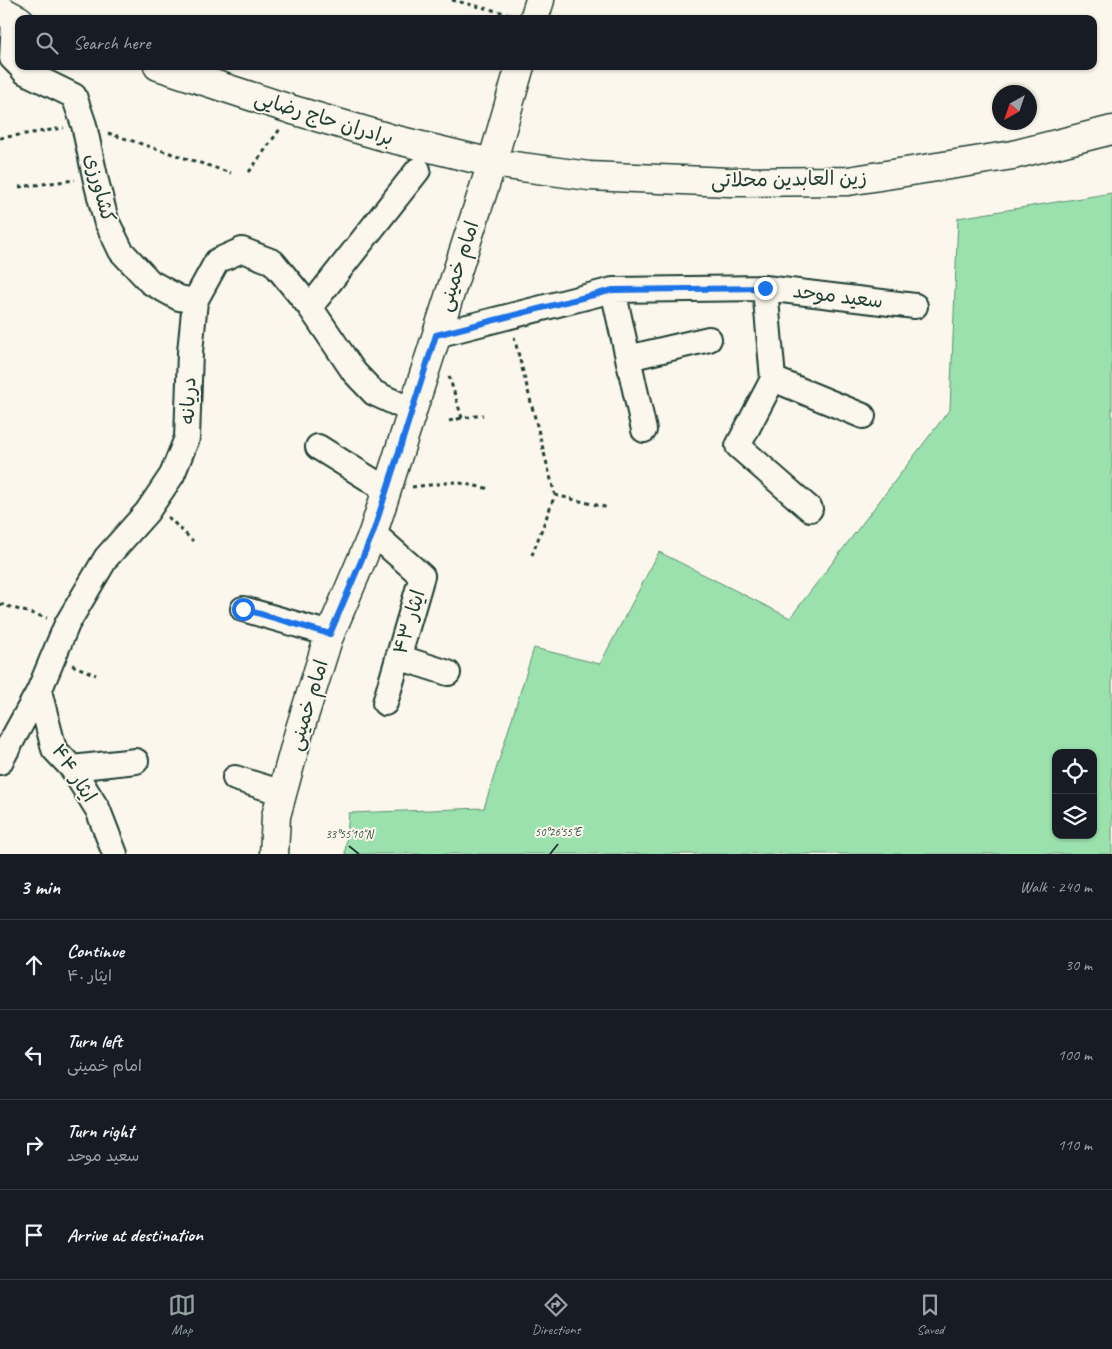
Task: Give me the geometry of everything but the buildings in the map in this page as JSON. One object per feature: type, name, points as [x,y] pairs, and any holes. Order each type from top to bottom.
[{"type":"main road","points":[[528,15],[540,0]]},
{"type":"main road","name":"برادران حاج رضایی","points":[[170,70],[293,110],[389,138],[495,151]]},
{"type":"main road","name":"امام خمینی","points":[[274,854],[276,816],[299,732],[330,634],[373,533],[495,151],[519,70]]},
{"type":"main road","name":"زین العابدین محلاتی","points":[[495,151],[599,177],[728,182],[848,181],[1013,155],[1112,130]]},
{"type":"street","name":"کشاورزی","points":[[11,16],[12,58],[15,61]]},
{"type":"street","name":"کشاورزی","points":[[23,70],[74,96],[84,125],[106,220],[121,251],[150,282],[179,298],[195,301]]},
{"type":"street","points":[[310,307],[418,170]]},
{"type":"street","name":"دریانه","points":[[0,762],[39,691],[66,624],[106,558],[147,512],[172,475],[187,438],[190,352],[195,301],[217,261],[242,250],[273,262],[310,307],[354,372],[374,393],[412,410]]},
{"type":"street","name":"سعید موحد","points":[[436,335],[613,290],[765,288],[915,306]]},
{"type":"street","points":[[765,288],[773,378],[738,446],[810,509]]},
{"type":"street","points":[[613,290],[644,430]]},
{"type":"street","points":[[628,358],[709,338]]},
{"type":"street","points":[[773,378],[863,416]]},
{"type":"street","points":[[318,447],[387,490]]},
{"type":"street","name":"ایثار ۴۳","points":[[373,533],[422,576],[385,702]]},
{"type":"street","points":[[243,609],[330,634]]},
{"type":"street","points":[[398,657],[448,673]]},
{"type":"street","name":"ایثار ۴۴","points":[[39,691],[54,749],[72,768],[98,810],[116,854]]},
{"type":"street","points":[[72,768],[136,761]]},
{"type":"street","points":[[235,778],[282,793]]},
{"type":"path","points":[[452,0],[513,15]]},
{"type":"path","points":[[249,172],[293,110]]},
{"type":"path","points":[[0,138],[84,125],[231,173]]},
{"type":"path","points":[[18,187],[95,177]]},
{"type":"path","points":[[509,317],[555,495],[532,556]]},
{"type":"path","points":[[448,372],[462,418]]},
{"type":"path","points":[[450,422],[483,415]]},
{"type":"path","points":[[387,490],[454,482],[491,489]]},
{"type":"path","points":[[555,495],[609,508]]},
{"type":"path","points":[[154,502],[194,541]]},
{"type":"path","points":[[0,604],[66,624]]},
{"type":"green space","points":[[1112,193],[1112,854],[345,854],[349,813],[484,808],[534,648],[600,664],[659,552],[790,618],[950,409],[958,218]]},
{"type":"route","points":[[243,609],[330,634],[373,533],[436,335],[613,290],[765,288]]}]
